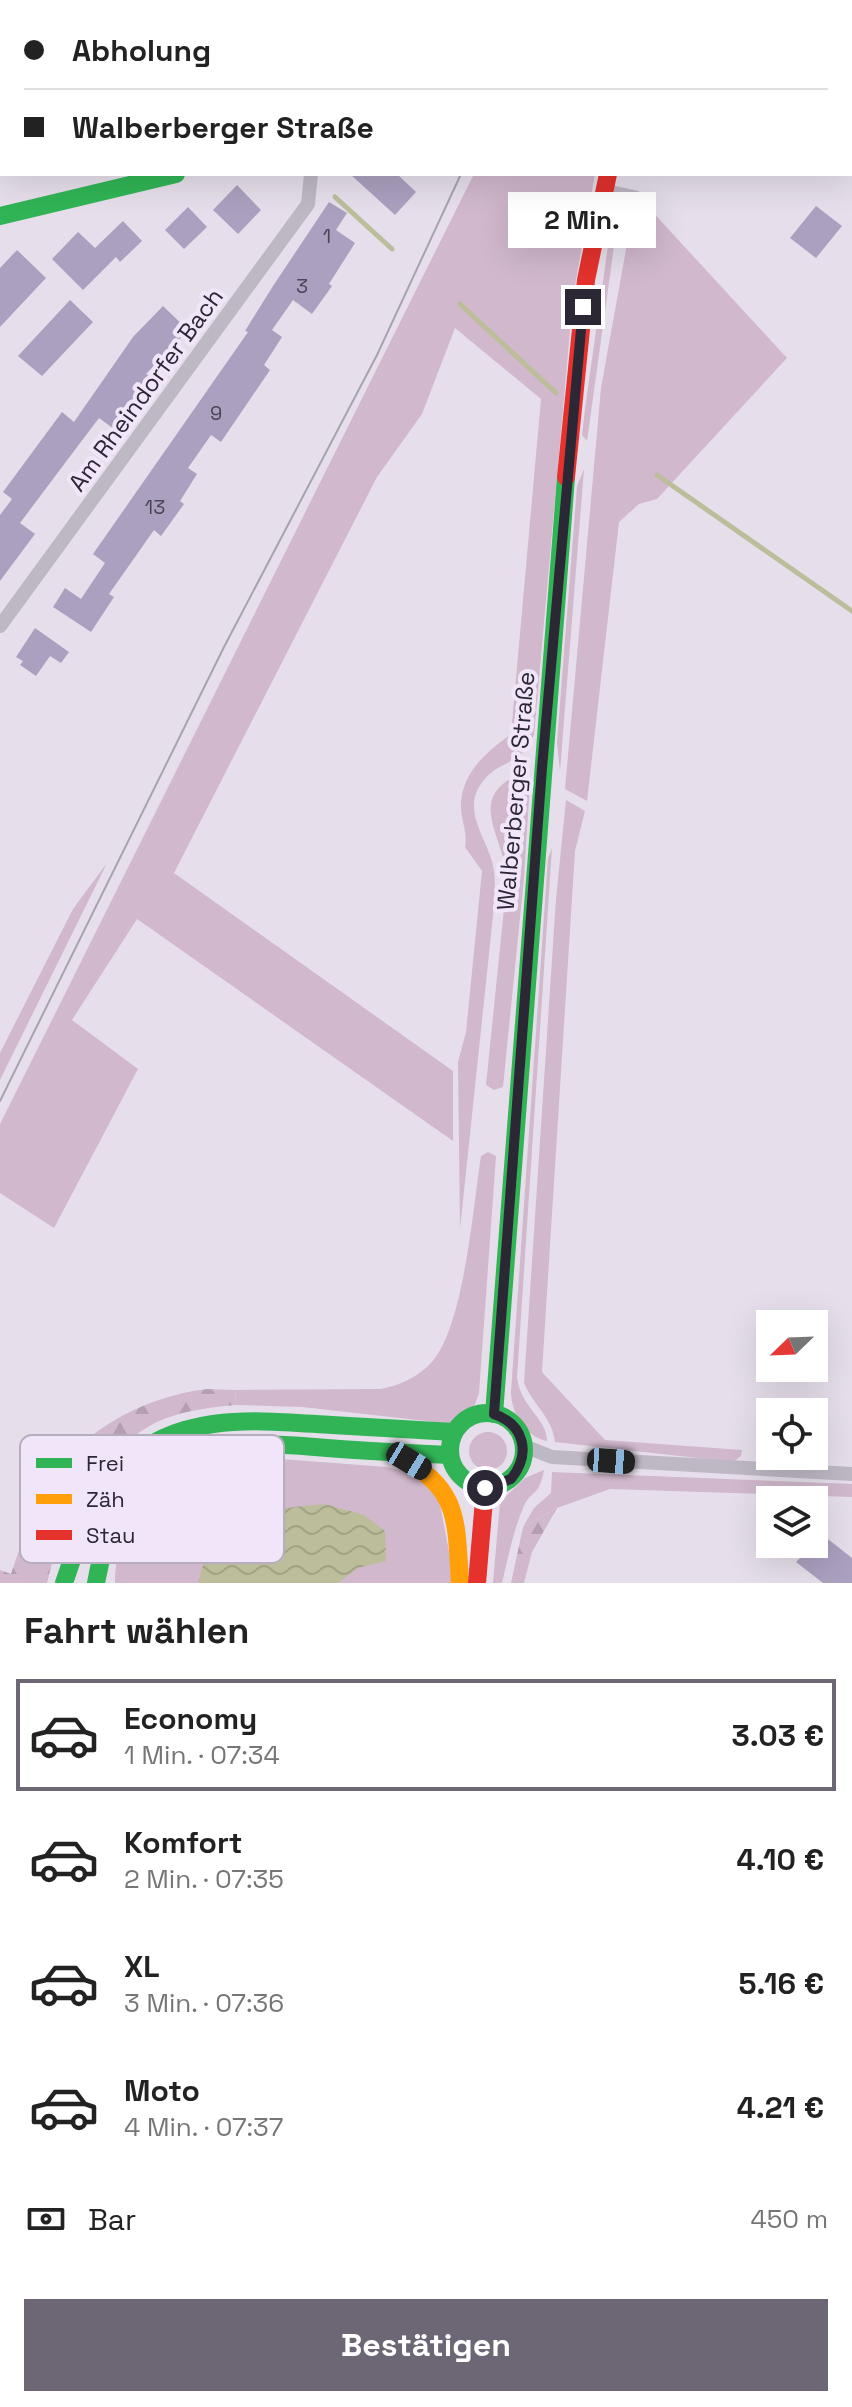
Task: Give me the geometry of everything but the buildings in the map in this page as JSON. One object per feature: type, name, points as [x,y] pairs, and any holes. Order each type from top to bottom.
[{"type":"main road","points":[[0,216],[168,176]]},
{"type":"main road","name":"Walberberger Straße","points":[[494,1414],[568,444],[586,280],[606,181]]},
{"type":"main road","points":[[494,1414],[514,1425],[524,1446],[519,1469],[511,1479],[485,1488],[470,1484],[458,1474],[450,1455],[454,1432],[467,1419],[494,1414]]},
{"type":"main road","points":[[174,1435],[184,1429],[216,1421],[247,1420],[454,1432]]},
{"type":"main road","points":[[284,1446],[450,1455]]},
{"type":"main road","points":[[390,1453],[424,1470],[450,1493],[456,1518],[460,1583]]},
{"type":"main road","points":[[477,1583],[485,1488]]},
{"type":"main road","points":[[64,1583],[71,1563]]},
{"type":"main road","points":[[96,1583],[99,1563]]},
{"type":"street","name":"Am Rheindorfer Bach","points":[[0,626],[308,204],[311,176]]},
{"type":"street","points":[[524,1446],[552,1457],[852,1474]]},
{"type":"lane","points":[[606,181],[636,194]]},
{"type":"green space","points":[[473,176],[595,176],[573,297],[534,735],[522,753],[494,770],[475,795],[475,817],[492,861],[495,889],[460,1229],[458,1062],[466,1032],[482,871],[465,847],[461,803],[471,772],[485,755],[511,734],[541,399],[455,328],[422,414],[377,477],[174,873],[453,1071],[453,1141],[137,919],[72,1020],[138,1069],[54,1228],[0,1193],[0,1124]]},
{"type":"green space","points":[[636,194],[787,358],[657,499],[639,504],[619,522],[587,801],[565,789],[601,388]]},
{"type":"green space","points":[[615,196],[621,196],[587,441],[582,435]]},
{"type":"green space","points":[[584,469],[560,771],[557,742],[577,486]]},
{"type":"green space","points":[[520,774],[530,783],[524,878],[503,1087],[494,1090],[486,1085],[507,879],[491,807],[494,795],[503,784]]},
{"type":"green space","points":[[566,800],[585,811],[575,851],[542,1372],[605,1440],[742,1450],[741,1456],[733,1462],[555,1442],[551,1426],[524,1383],[556,899]]},
{"type":"green space","points":[[552,848],[517,1377],[523,1396],[543,1426],[547,1441],[526,1429],[514,1408],[511,1392],[548,858]]},
{"type":"green space","points":[[107,863],[0,1080],[0,1053],[73,909]]},
{"type":"green space","points":[[488,1152],[496,1156],[479,1393],[474,1407],[453,1424],[302,1407],[236,1405],[235,1390],[381,1389],[407,1380],[430,1364],[442,1347],[459,1296],[481,1156]]},
{"type":"green space","points":[[207,1389],[235,1390],[236,1405],[173,1416],[136,1435],[92,1435],[134,1410],[182,1393]]},
{"type":"green space","points":[[488,1432],[501,1438],[507,1451],[501,1464],[488,1470],[475,1464],[469,1451],[475,1438]]},
{"type":"green space","points":[[284,1459],[387,1467],[413,1473],[438,1494],[455,1583],[115,1583],[116,1565],[284,1563]]},
{"type":"green space","points":[[544,1470],[540,1485],[519,1517],[502,1583],[493,1583],[500,1502],[525,1478]]},
{"type":"green space","points":[[552,1472],[852,1484],[852,1497],[828,1496],[828,1486],[756,1486],[756,1494],[610,1489],[557,1508],[523,1527],[534,1508],[551,1493]]},
{"type":"green space","points":[[557,1508],[532,1552],[524,1583],[511,1583],[523,1527]]},
{"type":"green space","points":[[20,1548],[20,1563],[52,1563],[47,1583],[0,1583],[0,1570],[11,1574]]},
{"type":"water","points":[[325,1504],[364,1515],[385,1531],[386,1561],[358,1568],[338,1583],[198,1583],[203,1563],[284,1563],[284,1509]]},
{"type":"waterway","points":[[335,197],[392,249]]},
{"type":"waterway","points":[[460,304],[556,393]]},
{"type":"waterway","points":[[657,475],[852,611]]},
{"type":"tram line","points":[[0,1101],[224,647],[377,355],[460,176]]},
{"type":"traffic: fast","points":[[0,216],[168,176]]},
{"type":"traffic: fast","points":[[494,1414],[566,477]]},
{"type":"traffic: fast","points":[[487,1413],[501,1416],[513,1424],[521,1436],[524,1450],[521,1464],[513,1476],[501,1484],[487,1487],[473,1484],[461,1476],[453,1464],[450,1450],[453,1436],[461,1424],[473,1416],[487,1413]]},
{"type":"traffic: fast","points":[[170,1435],[196,1427],[250,1421],[454,1432]]},
{"type":"traffic: fast","points":[[284,1445],[450,1455]]},
{"type":"traffic: fast","points":[[64,1583],[71,1563]]},
{"type":"traffic: fast","points":[[96,1583],[101,1563]]},
{"type":"traffic: slow","points":[[397,1456],[418,1468],[444,1493],[455,1523],[460,1583]]},
{"type":"traffic: jam","points":[[566,477],[586,280],[608,176]]},
{"type":"traffic: jam","points":[[477,1583],[485,1488]]},
{"type":"route","points":[[485,1488],[499,1486],[511,1479],[519,1469],[524,1446],[514,1425],[494,1414],[513,1130],[568,444],[583,307]]}]
